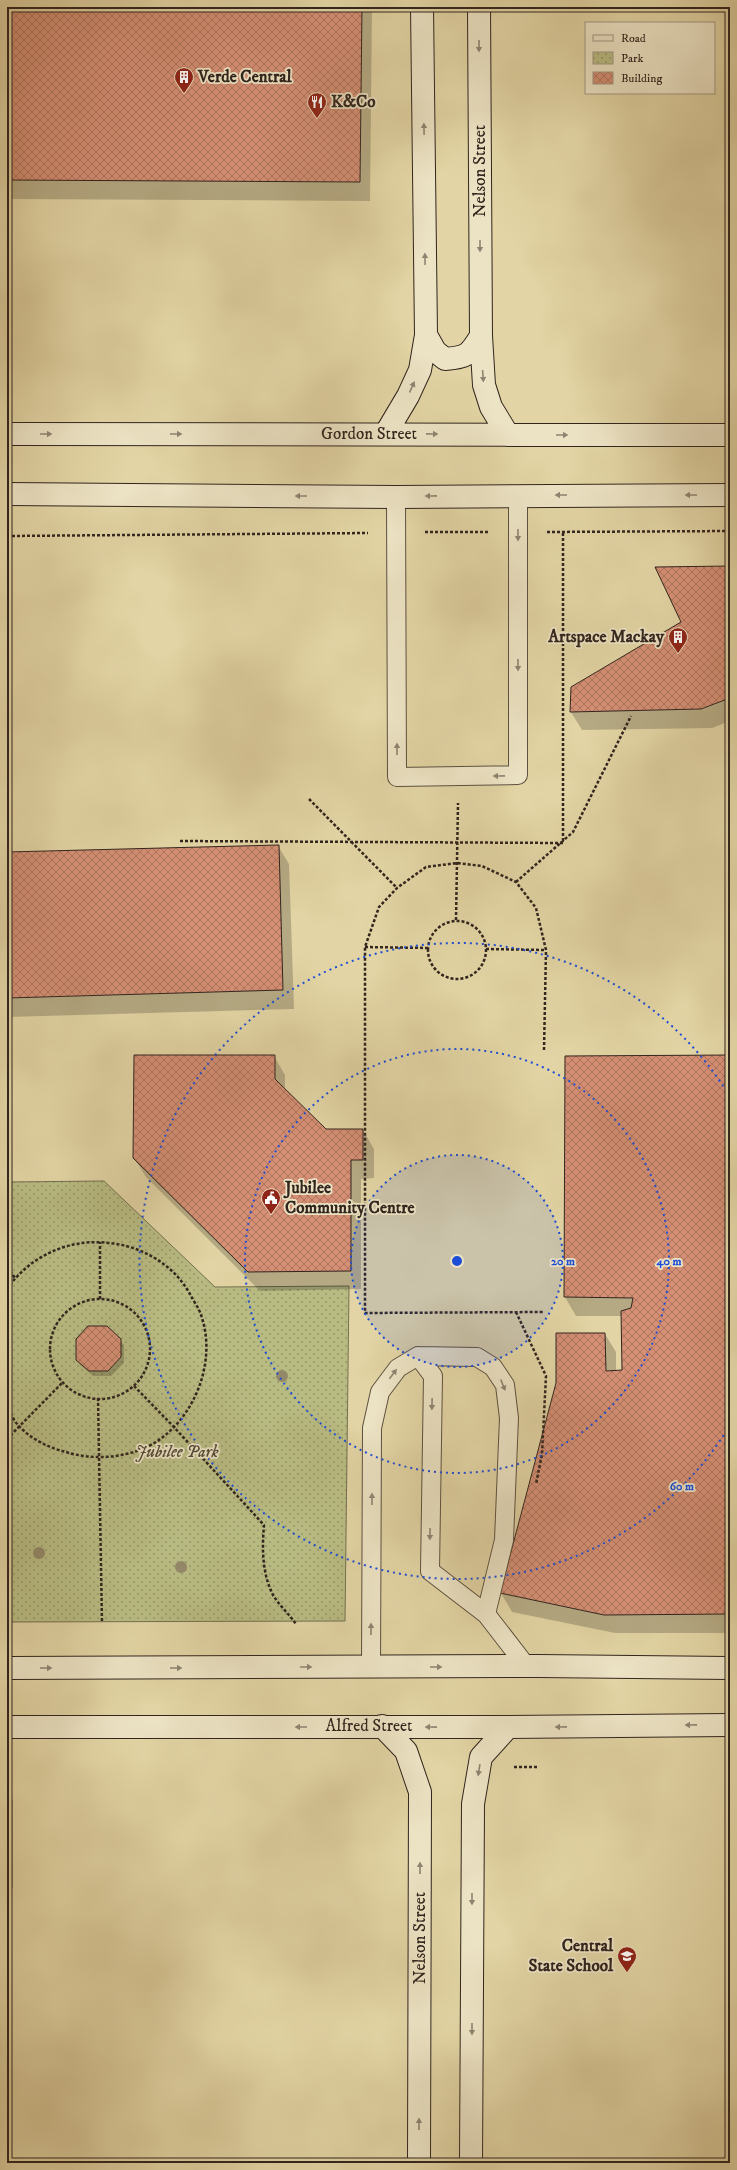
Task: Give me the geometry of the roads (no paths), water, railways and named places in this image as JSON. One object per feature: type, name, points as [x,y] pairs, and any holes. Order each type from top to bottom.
[{"type":"street","points":[[386,433],[408,396],[420,370],[426,335],[422,7]]},
{"type":"street","name":"Nelson Street","points":[[478,7],[481,336],[484,386],[491,407],[508,435]]},
{"type":"street","points":[[426,335],[435,351],[445,359],[463,358],[472,350],[481,336]]},
{"type":"street","name":"Gordon Street","points":[[7,434],[386,433],[508,435],[730,435]]},
{"type":"street","points":[[7,494],[396,497],[730,495]]},
{"type":"street","points":[[7,1668],[371,1668],[527,1666],[730,1668]]},
{"type":"street","name":"Alfred Street","points":[[7,1727],[508,1727],[730,1725]]},
{"type":"street","name":"Nelson Street","points":[[382,1726],[406,1751],[420,1792],[419,2163]]},
{"type":"street","points":[[471,2163],[473,1804],[481,1757],[508,1727]]},
{"type":"lane","points":[[396,497],[397,777],[518,775],[518,496]]},
{"type":"lane","points":[[418,1356],[433,1376],[430,1570],[486,1614],[527,1666]]},
{"type":"lane","points":[[371,1668],[372,1428],[380,1392],[398,1368],[418,1356],[477,1357],[493,1367],[505,1385],[508,1418],[504,1540],[486,1614]]},
{"type":"place","name":"Verde Central","points":[[184,94]]},
{"type":"place","name":"K&Co","points":[[317,119]]},
{"type":"place","name":"Artspace Mackay","points":[[678,654]]},
{"type":"place","name":"Jubilee Community Centre","points":[[271,1215]]},
{"type":"place","name":"Central State School","points":[[627,1973]]},
{"type":"park label","name":"Jubilee Park","points":[[177,1452]]}]
